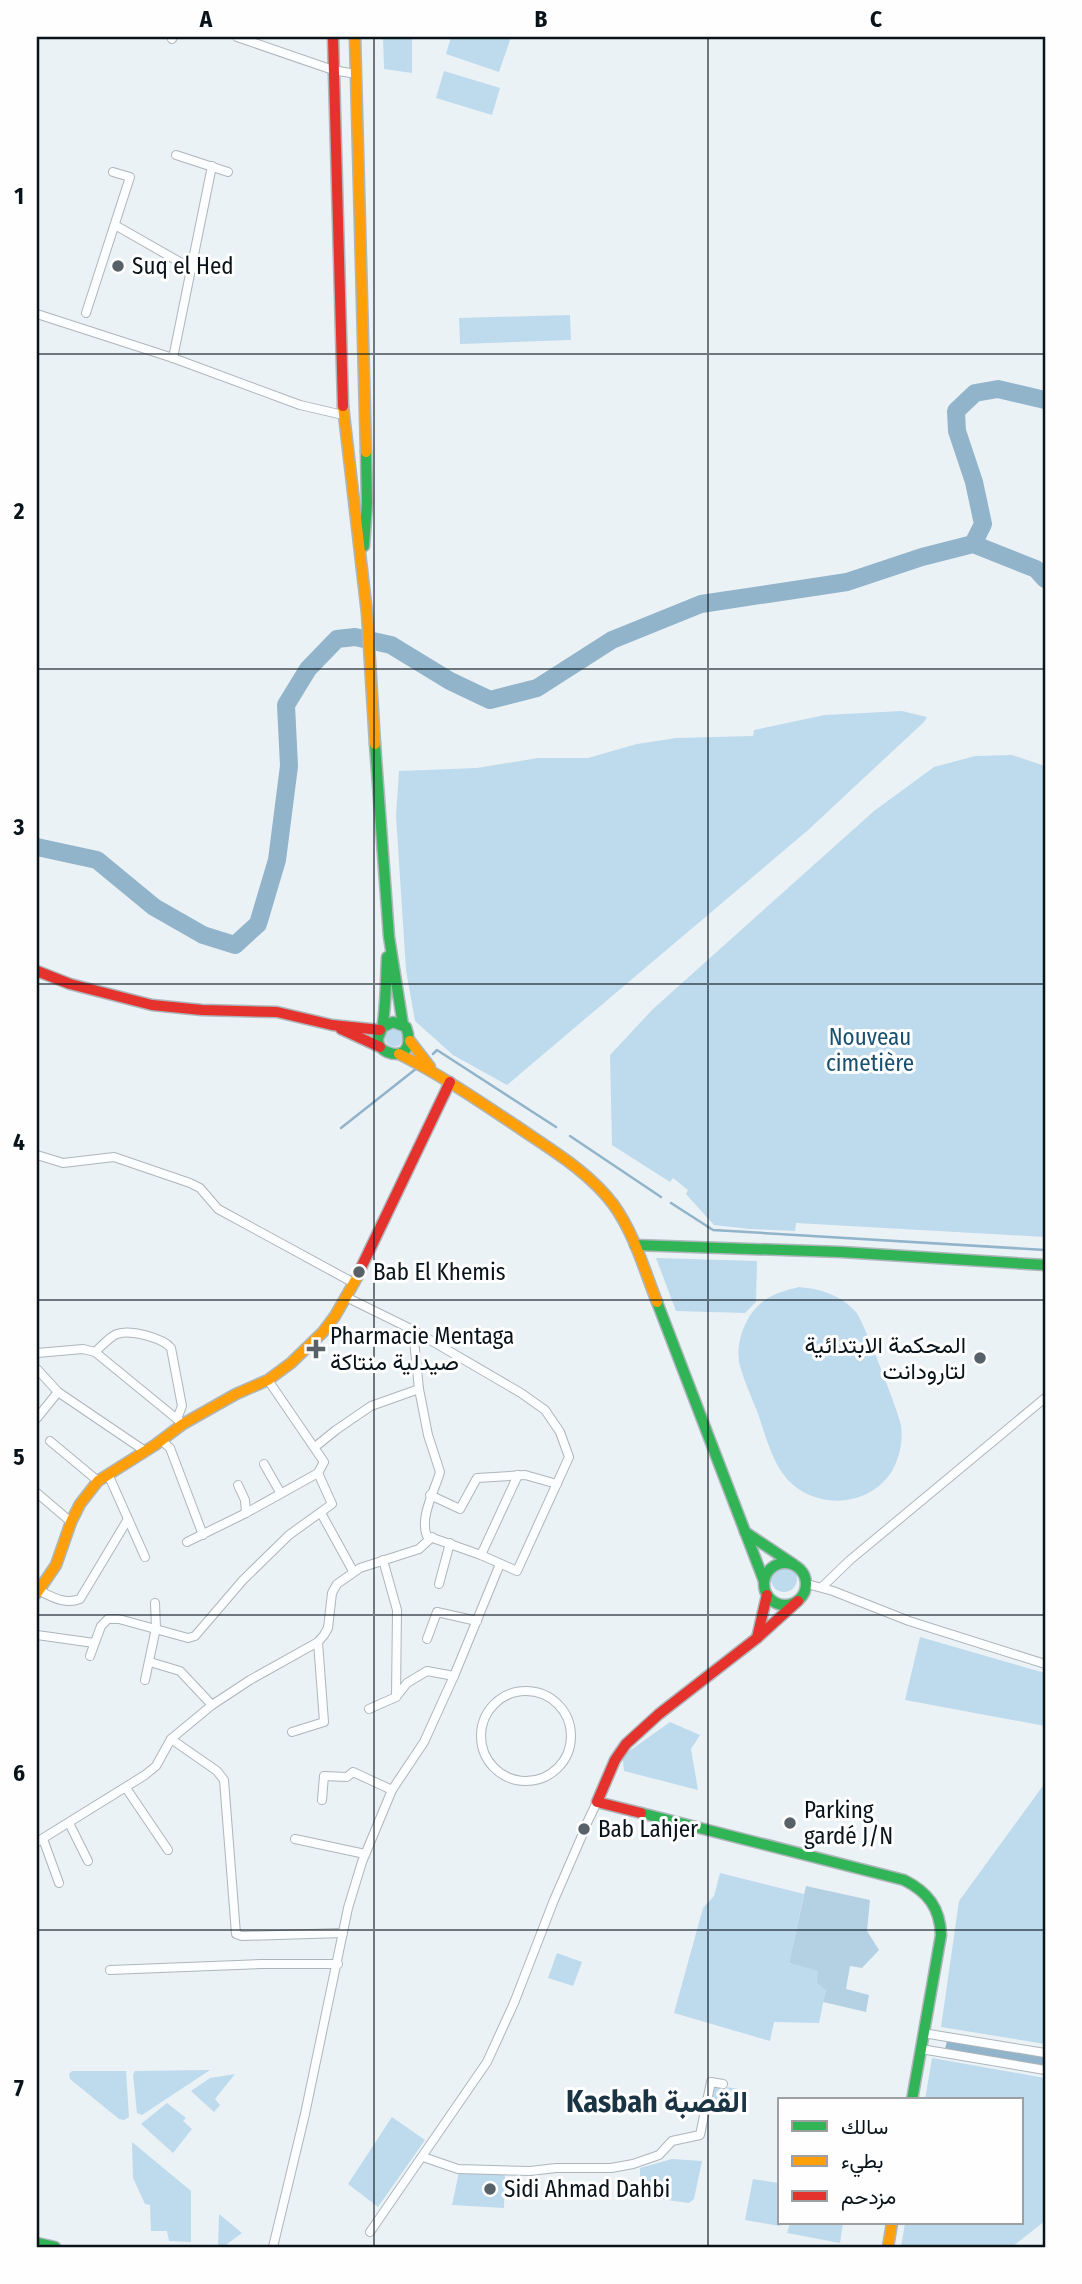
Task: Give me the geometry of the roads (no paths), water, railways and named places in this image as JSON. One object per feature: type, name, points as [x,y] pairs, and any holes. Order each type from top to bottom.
[{"type":"street","points":[[237,37],[333,70],[356,74]]},
{"type":"street","points":[[333,37],[343,415],[367,613],[389,937],[403,1025]]},
{"type":"street","points":[[355,37],[367,435],[367,503],[362,563]]},
{"type":"street","points":[[176,155],[228,172]]},
{"type":"street","points":[[173,358],[212,166]]},
{"type":"street","points":[[86,313],[130,177],[113,172]]},
{"type":"street","points":[[115,225],[192,268]]},
{"type":"street","points":[[37,314],[173,358],[300,405],[343,415]]},
{"type":"street","points":[[380,1047],[378,1038],[382,1028],[389,937]]},
{"type":"street","points":[[37,971],[70,984],[152,1005],[202,1010],[277,1012],[332,1025],[382,1028],[393,1023],[403,1025],[408,1030],[410,1041],[432,1069]]},
{"type":"street","points":[[332,1025],[389,1053],[399,1054],[432,1069],[555,1152],[594,1182],[610,1200],[635,1245],[764,1581],[767,1595],[757,1638]]},
{"type":"street","points":[[399,1054],[408,1047],[410,1041]]},
{"type":"street","points":[[128,1519],[80,1599],[70,1602],[38,1591],[56,1565],[79,1504],[103,1478],[162,1441],[180,1422],[268,1380],[291,1363],[323,1332],[358,1276],[450,1082]]},
{"type":"street","points":[[37,1155],[62,1163],[114,1157],[190,1183],[200,1188],[218,1209],[358,1276]]},
{"type":"street","points":[[635,1245],[841,1252],[1045,1265]]},
{"type":"street","points":[[346,1297],[413,1330],[521,1394],[553,1418],[569,1453],[568,1460],[517,1571],[427,1536],[424,1528],[430,1495],[440,1472],[428,1435],[419,1389],[413,1330]]},
{"type":"street","points":[[95,1352],[112,1336],[124,1332],[157,1338],[168,1344],[182,1406],[180,1422]]},
{"type":"street","points":[[37,1353],[83,1349],[95,1352],[180,1422]]},
{"type":"street","points":[[37,1369],[58,1392],[145,1451]]},
{"type":"street","points":[[187,1542],[246,1513],[318,1472],[324,1462],[268,1380]]},
{"type":"street","points":[[315,1447],[372,1406],[419,1389]]},
{"type":"street","points":[[37,1418],[58,1392]]},
{"type":"street","points":[[822,1587],[850,1560],[1045,1398]]},
{"type":"street","points":[[50,1441],[103,1478],[128,1519],[145,1557]]},
{"type":"street","points":[[162,1441],[170,1448],[203,1535]]},
{"type":"street","points":[[264,1464],[280,1492]]},
{"type":"street","points":[[90,1656],[102,1626],[108,1619],[119,1619],[188,1638],[195,1636],[243,1580],[289,1535],[332,1504],[318,1472]]},
{"type":"street","points":[[430,1495],[460,1509],[476,1478],[518,1475],[557,1484]]},
{"type":"street","points":[[481,1555],[518,1475]]},
{"type":"street","points":[[238,1485],[245,1500],[246,1513]]},
{"type":"street","points":[[37,1493],[71,1522]]},
{"type":"street","points":[[321,1513],[353,1571]]},
{"type":"street","points":[[370,2232],[487,2062],[514,2003],[554,1900],[615,1760],[625,1744],[659,1714],[757,1638],[798,1601],[805,1591],[805,1576],[795,1565],[745,1532]]},
{"type":"street","points":[[59,1883],[40,1840],[126,1788],[156,1766],[171,1739],[212,1705],[266,1670],[318,1642],[328,1629],[334,1588],[353,1571],[419,1549],[432,1537]]},
{"type":"street","points":[[439,1584],[450,1543]]},
{"type":"street","points":[[383,1560],[397,1610],[396,1698]]},
{"type":"street","points":[[764,1581],[772,1567],[787,1563],[795,1565]]},
{"type":"street","points":[[273,2247],[343,1933],[365,1854],[392,1790],[424,1742],[500,1564]]},
{"type":"street","points":[[807,1584],[822,1587],[909,1621],[1045,1664]]},
{"type":"street","points":[[767,1595],[782,1605],[798,1601]]},
{"type":"street","points":[[145,1680],[156,1628],[155,1603]]},
{"type":"street","points":[[427,1639],[437,1612],[477,1621]]},
{"type":"street","points":[[37,1635],[94,1643]]},
{"type":"street","points":[[292,1732],[324,1722],[318,1642]]},
{"type":"street","points":[[150,1662],[180,1671],[212,1705]]},
{"type":"street","points":[[369,1709],[396,1698],[407,1683],[427,1671],[453,1676]]},
{"type":"street","points":[[529,1690],[544,1693],[558,1702],[567,1715],[572,1730],[571,1746],[565,1761],[554,1772],[539,1780],[523,1782],[508,1778],[495,1769],[485,1756],[480,1741],[481,1725],[488,1711],[498,1699],[513,1692],[529,1690]]},
{"type":"street","points":[[171,1739],[224,1780],[236,1934],[343,1933]]},
{"type":"street","points":[[322,1800],[324,1776],[347,1777],[353,1772],[392,1790]]},
{"type":"street","points":[[126,1788],[168,1850]]},
{"type":"street","points":[[597,1802],[904,1880],[918,1887],[933,1902],[941,1926],[912,2098]]},
{"type":"street","points":[[69,1823],[88,1861]]},
{"type":"street","points":[[295,1839],[365,1854]]},
{"type":"street","points":[[110,1970],[338,1964]]},
{"type":"street","points":[[923,2034],[1045,2053]]},
{"type":"street","points":[[921,2049],[1045,2070]]},
{"type":"street","points":[[1032,2067],[1035,2051]]},
{"type":"street","points":[[423,2157],[458,2169],[530,2171],[611,2168],[633,2164],[659,2155],[672,2141],[700,2135],[711,2082],[723,2084]]},
{"type":"street","points":[[888,2247],[892,2224]]},
{"type":"street","points":[[37,2244],[55,2247]]},
{"type":"waterway","points":[[973,544],[983,524],[974,482],[957,431],[956,411],[975,393],[998,389],[1045,400]]},
{"type":"waterway","points":[[37,847],[97,860],[154,907],[203,935],[235,945],[258,924],[277,860],[289,766],[286,705],[308,669],[337,639],[355,637],[391,645],[450,681],[490,700],[537,688],[612,640],[701,604],[847,582],[922,557],[973,544],[1036,569],[1045,579]]},
{"type":"waterway","points":[[433,1054],[437,1050],[556,1127]]},
{"type":"waterway","points":[[341,1128],[417,1068]]},
{"type":"waterway","points":[[570,1136],[661,1197]]},
{"type":"waterway","points":[[671,1203],[713,1230],[1045,1250]]},
{"type":"place","name":"Suq el Hed","points":[[118,266]]},
{"type":"place","name":"Bab El Khemis","points":[[359,1272]]},
{"type":"place","name":"Pharmacie Mentaga صيدلية منتاكة","points":[[316,1349]]},
{"type":"place","name":"المحكمة الابتدائية لتارودانت","points":[[980,1358]]},
{"type":"place","name":"Parking gardé J/N","points":[[790,1823]]},
{"type":"place","name":"Bab Lahjer","points":[[584,1829]]},
{"type":"place","name":"Sidi Ahmad Dahbi","points":[[490,2189]]},
{"type":"district","name":"Kasbah القصبة","points":[[657,2102]]},
{"type":"park label","name":"Nouveau cimetière","points":[[870,1050]]}]
